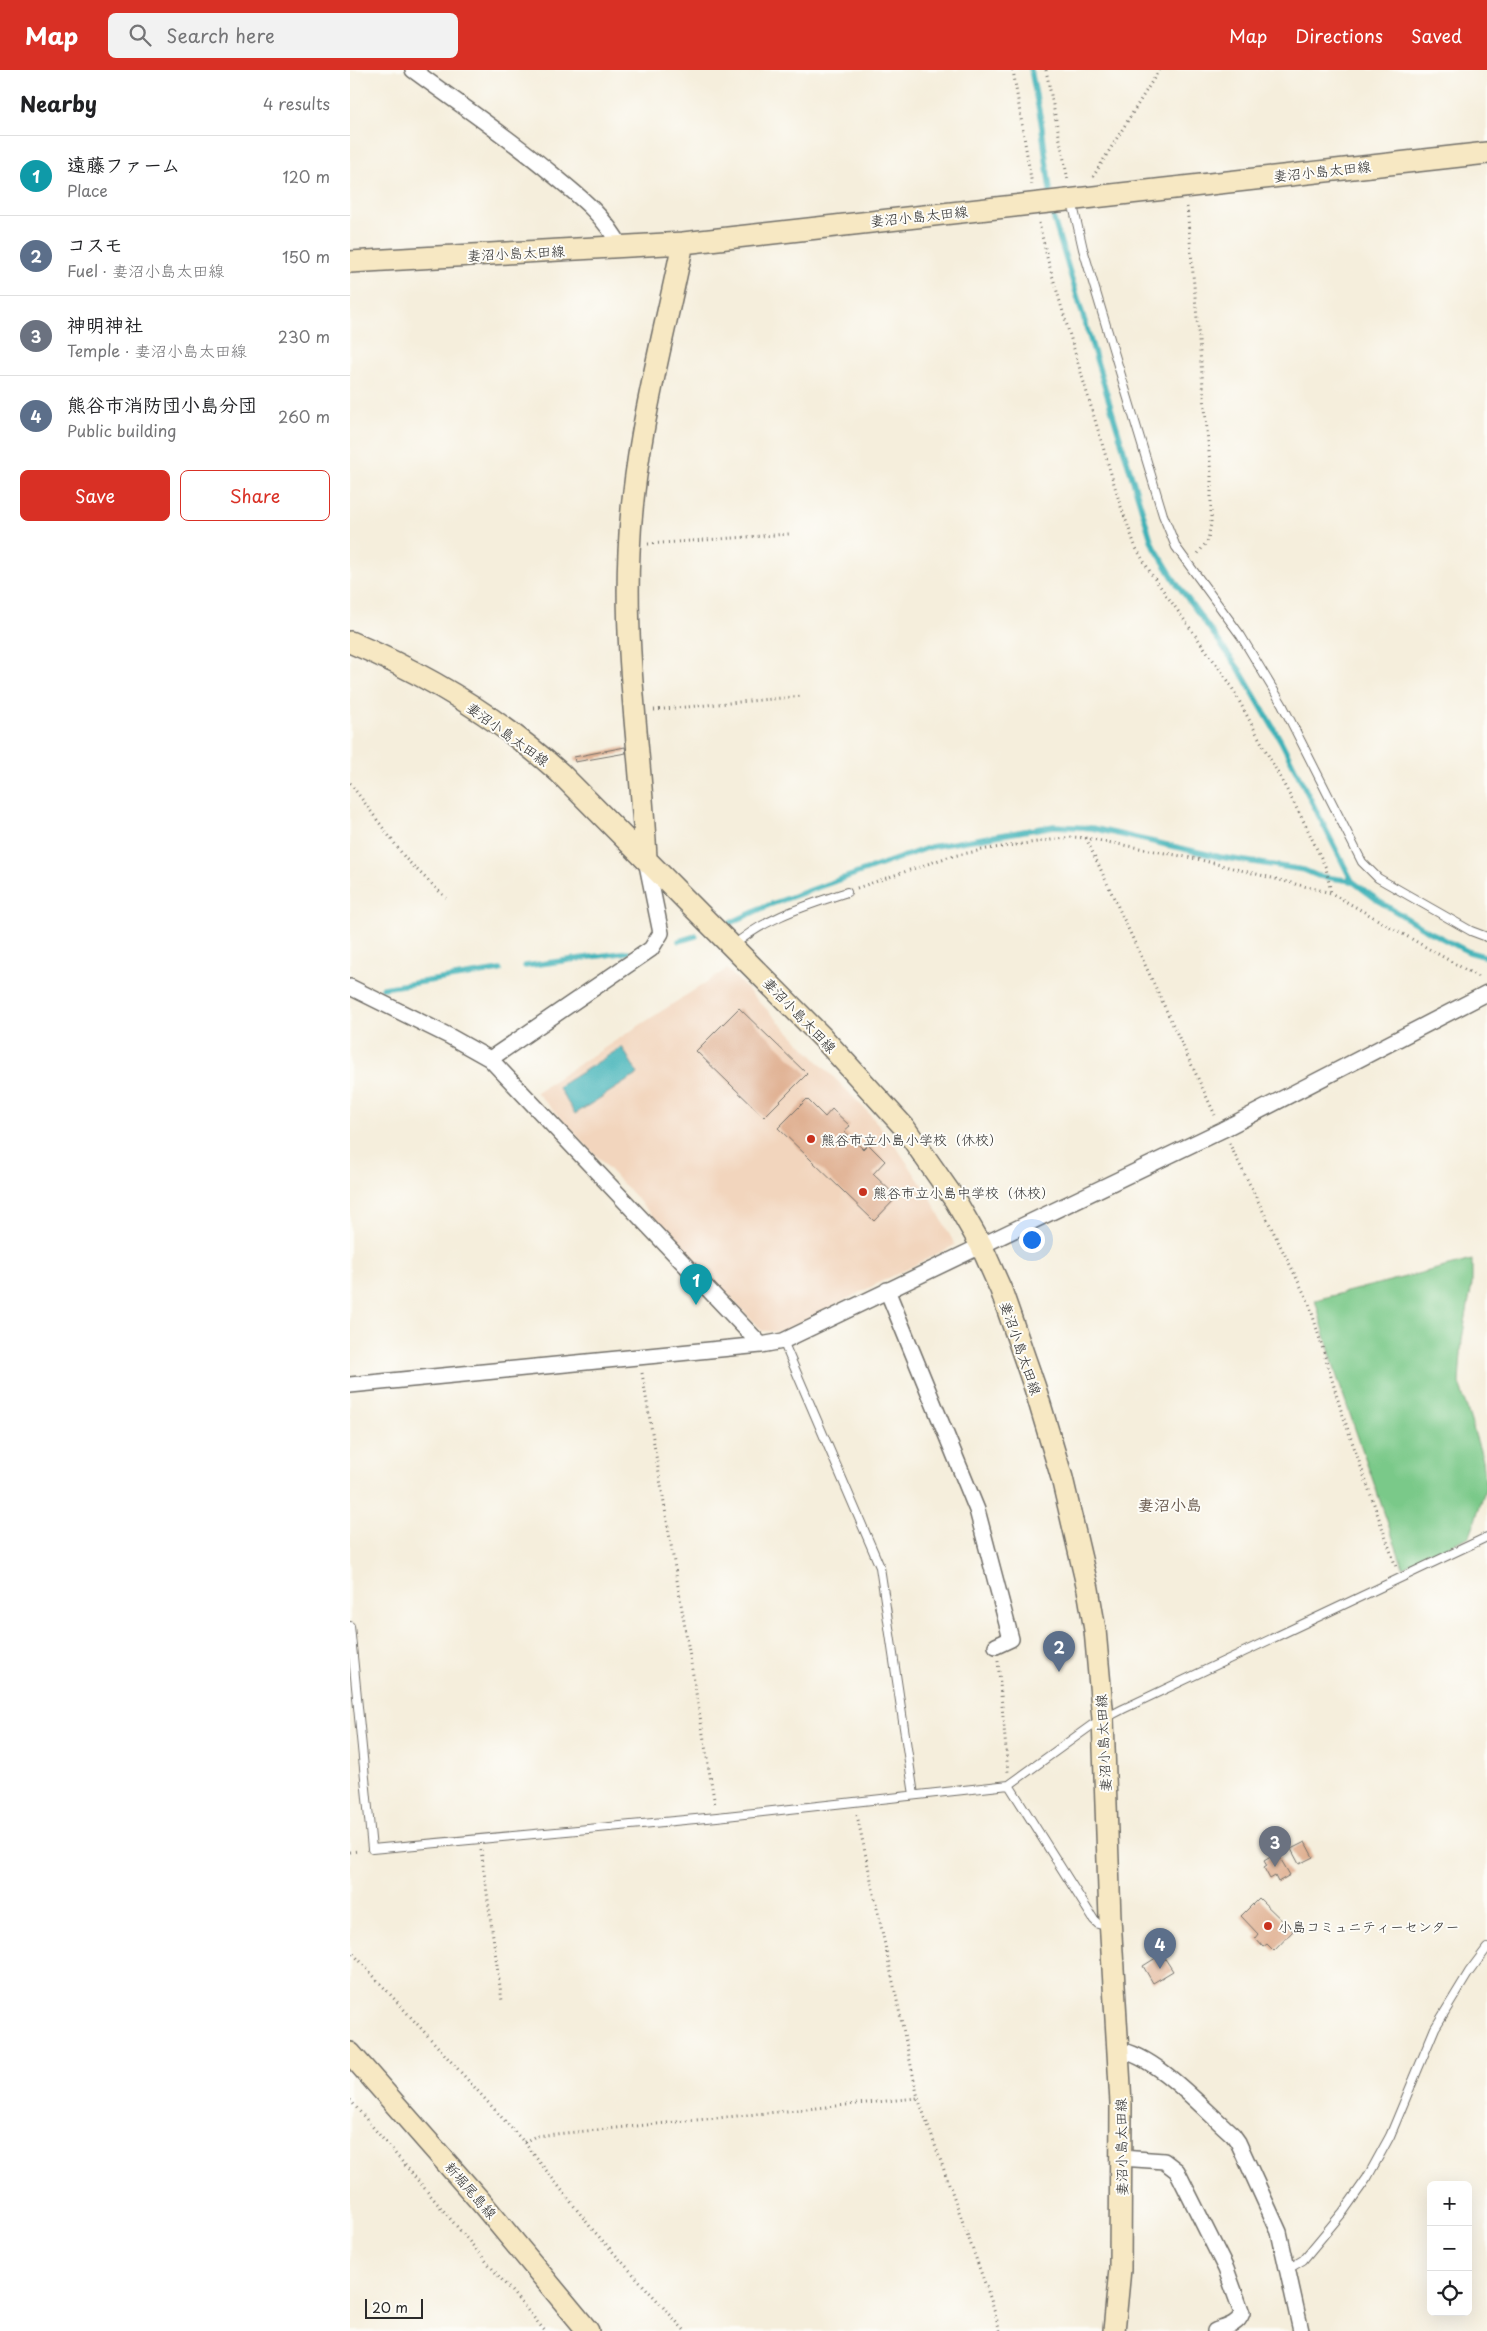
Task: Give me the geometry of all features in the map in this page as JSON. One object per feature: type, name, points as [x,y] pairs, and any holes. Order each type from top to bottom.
[{"type":"main road","name":"妻沼小島太田線","points":[[350,262],[683,243],[1487,153]]},
{"type":"main road","points":[[646,858],[630,641],[629,545],[638,458],[683,243]]},
{"type":"main road","name":"妻沼小島太田線","points":[[350,642],[428,681],[511,732],[560,773],[733,946],[865,1082],[904,1127],[940,1177],[981,1245],[1001,1290],[1017,1336],[1062,1478],[1088,1589],[1095,1630],[1103,1719],[1121,2158],[1120,2270],[1114,2331]]},
{"type":"main road","name":"新堀尾島線","points":[[350,2053],[481,2202],[588,2331]]},
{"type":"street","points":[[413,70],[525,151],[609,225],[621,247]]},
{"type":"street","points":[[490,1059],[650,949],[661,933],[646,858]]},
{"type":"street","points":[[350,987],[490,1059],[761,1346]]},
{"type":"street","points":[[350,1385],[761,1346],[783,1341],[1222,1130],[1487,993]]},
{"type":"street","points":[[887,1290],[977,1510],[1011,1639],[996,1646]]},
{"type":"street","points":[[1118,2050],[1129,2052],[1148,2061],[1233,2135],[1278,2232],[1301,2331]]},
{"type":"street","points":[[1121,2158],[1164,2161],[1177,2171],[1226,2269],[1242,2313],[1240,2319],[1234,2324],[1215,2331]]},
{"type":"lane","points":[[1075,199],[1083,249],[1163,515],[1176,547],[1260,666],[1312,761],[1362,862],[1378,878],[1470,931],[1487,937]]},
{"type":"lane","points":[[733,946],[747,933],[778,916],[847,892]]},
{"type":"lane","points":[[783,1341],[880,1567],[914,1795]]},
{"type":"lane","points":[[350,1626],[372,1849],[717,1817],[1009,1785],[1103,1719],[1487,1537]]},
{"type":"lane","points":[[1009,1785],[1094,1920],[1098,1924],[1111,1928]]},
{"type":"lane","points":[[1288,2269],[1302,2260],[1342,2212],[1367,2178],[1390,2136],[1435,2028],[1469,1972],[1487,1948]]},
{"type":"path","points":[[1046,70],[1075,199]]},
{"type":"path","points":[[1075,199],[1090,181],[1159,70]]},
{"type":"path","points":[[1185,186],[1211,475],[1211,523],[1208,540],[1189,565]]},
{"type":"path","points":[[629,545],[789,534]]},
{"type":"path","points":[[634,712],[803,696]]},
{"type":"path","points":[[350,782],[406,859],[446,898]]},
{"type":"path","points":[[847,892],[948,858],[987,849],[1063,838],[1086,838],[1197,859],[1331,893],[1487,980]]},
{"type":"path","points":[[1086,838],[1222,1130],[1309,1303],[1341,1410],[1400,1579]]},
{"type":"path","points":[[640,1358],[644,1397],[717,1817]]},
{"type":"path","points":[[996,1646],[1009,1785]]},
{"type":"path","points":[[854,1802],[918,2098],[988,2291],[1000,2331]]},
{"type":"path","points":[[479,1839],[502,2001]]},
{"type":"path","points":[[350,1950],[524,2142],[592,2229],[685,2331]]},
{"type":"path","points":[[524,2142],[536,2136],[918,2098]]},
{"type":"path","points":[[350,2100],[545,2331]]},
{"type":"shaded area","points":[[727,969],[867,1111],[893,1142],[930,1197],[955,1245],[781,1332],[762,1331],[536,1092]]},
{"type":"green space","points":[[1472,1260],[1472,1284],[1462,1339],[1459,1383],[1483,1460],[1486,1487],[1470,1536],[1403,1567],[1336,1374],[1315,1300]]},
{"type":"water","points":[[622,1047],[638,1074],[575,1114],[558,1087]]},
{"type":"building","points":[[625,747],[626,753],[575,762],[574,757]]},
{"type":"building","points":[[739,1008],[807,1074],[764,1117],[696,1051]]},
{"type":"building","points":[[807,1099],[825,1117],[832,1109],[850,1126],[844,1131],[863,1149],[868,1144],[885,1161],[873,1174],[897,1197],[874,1221],[778,1128]]},
{"type":"building","points":[[1305,1842],[1313,1857],[1299,1864],[1291,1849]]},
{"type":"building","points":[[1277,1853],[1290,1875],[1278,1882],[1275,1876],[1270,1879],[1264,1868],[1267,1866],[1264,1861]]},
{"type":"building","points":[[1259,1898],[1293,1931],[1274,1951],[1267,1944],[1263,1947],[1255,1938],[1258,1934],[1241,1916]]},
{"type":"building","points":[[1162,1954],[1173,1971],[1153,1983],[1143,1966]]},
{"type":"waterway","points":[[1031,70],[1041,121],[1051,198]]},
{"type":"waterway","points":[[1052,207],[1054,220],[1152,543],[1177,584],[1239,669],[1281,741],[1352,881],[1380,902],[1428,931],[1469,952],[1487,957]]},
{"type":"waterway","points":[[730,923],[769,905],[930,847],[1054,826],[1092,828],[1220,857],[1304,870],[1318,876],[1352,881]]},
{"type":"waterway","points":[[679,941],[696,936]]},
{"type":"waterway","points":[[525,966],[628,952]]},
{"type":"waterway","points":[[383,988],[500,970]]},
{"type":"place","name":"熊谷市立小島小学校（休校）","points":[[811,1139]]},
{"type":"place","name":"熊谷市立小島中学校（休校）","points":[[863,1192]]},
{"type":"place","name":"遠藤ファーム","points":[[696,1305]]},
{"type":"place","name":"コスモ","points":[[1059,1672]]},
{"type":"place","name":"神明神社","points":[[1275,1867]]},
{"type":"place","name":"小島コミュニティーセンター","points":[[1268,1926]]},
{"type":"place","name":"熊谷市消防団小島分団","points":[[1160,1969]]},
{"type":"district","name":"妻沼小島","points":[[1170,1504]]}]
